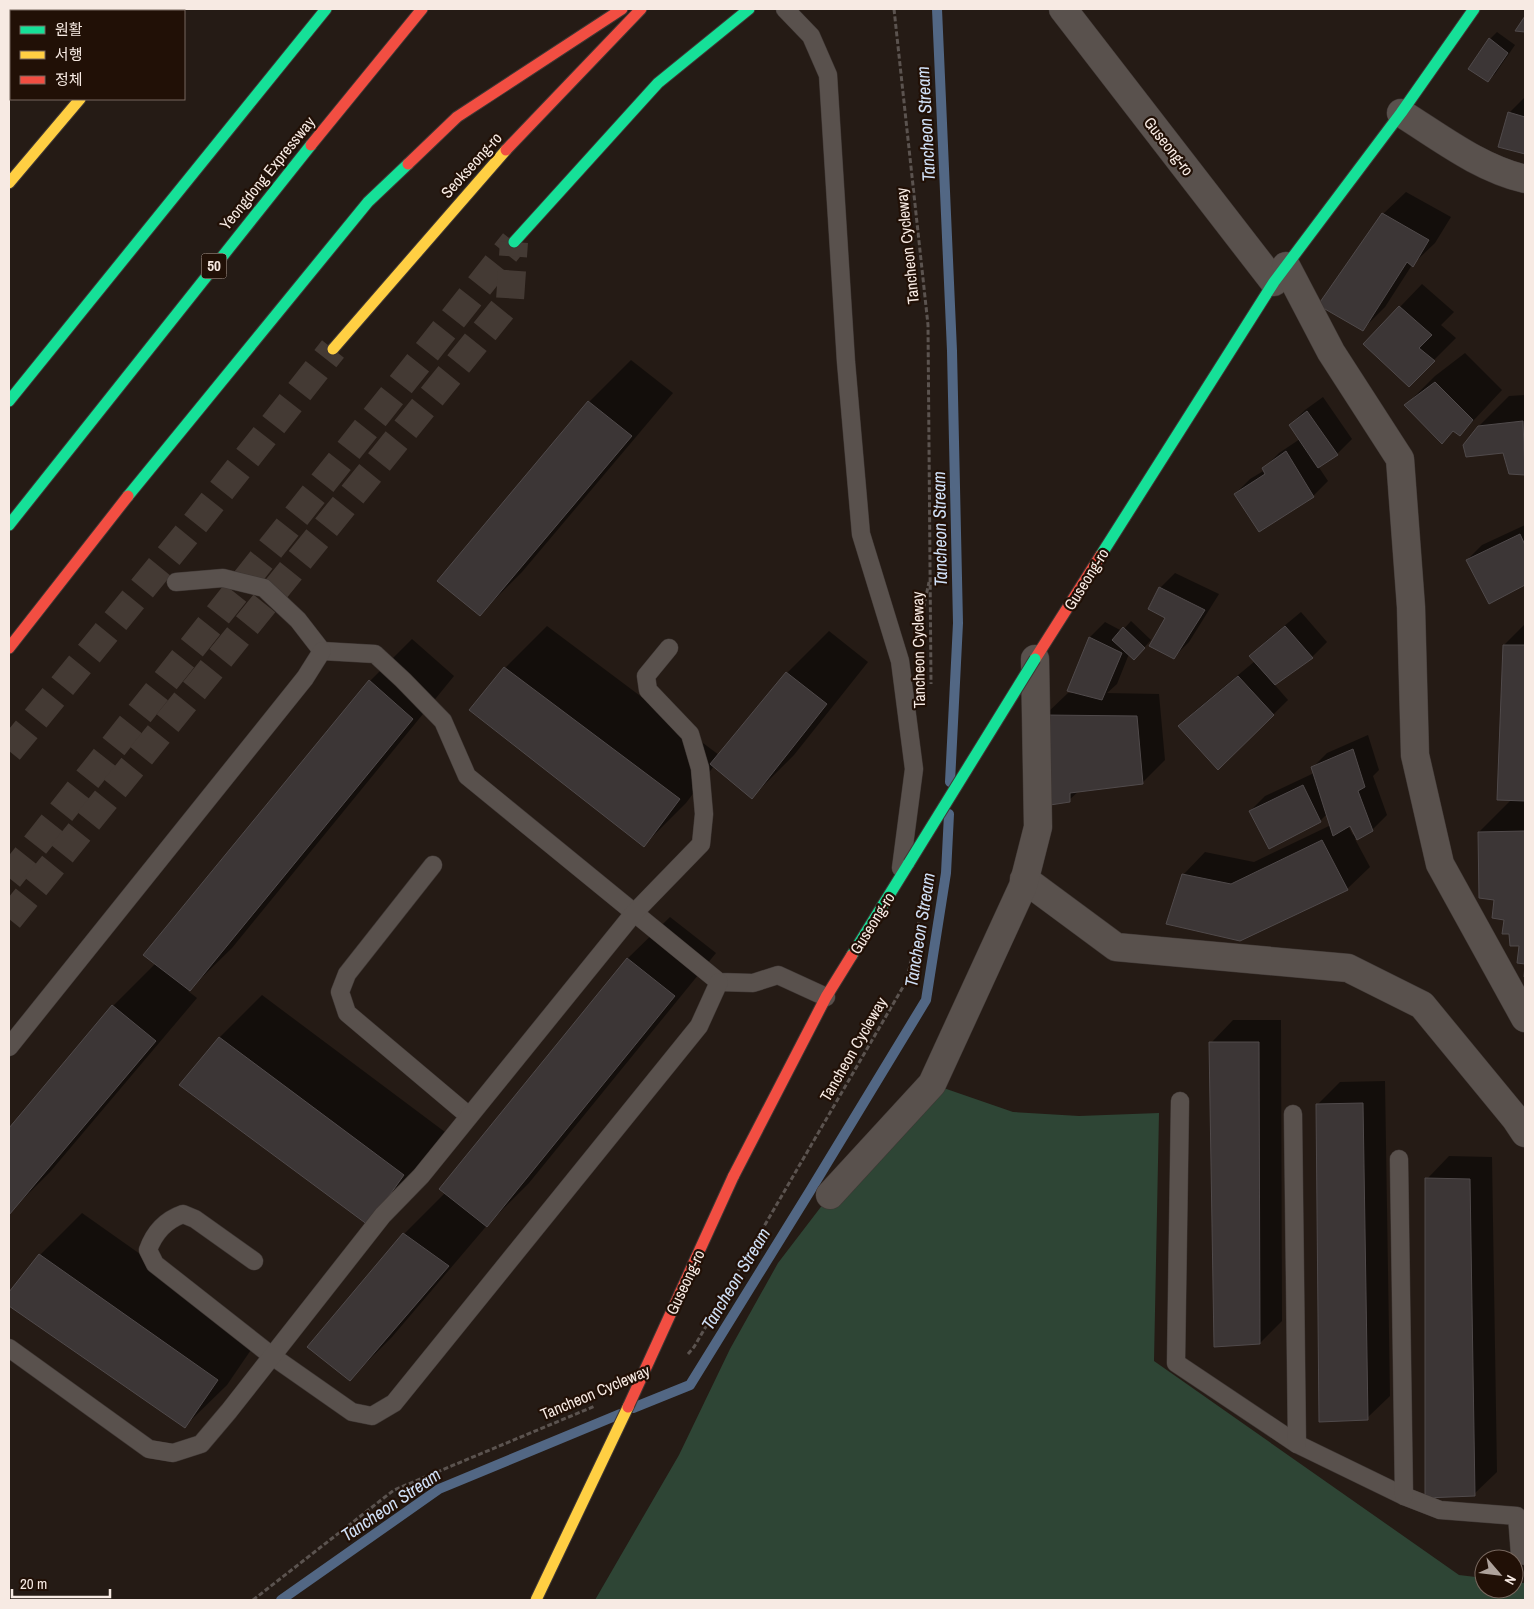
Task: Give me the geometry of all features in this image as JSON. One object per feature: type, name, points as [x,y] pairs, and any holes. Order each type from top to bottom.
[{"type":"main road","points":[[9,401],[326,9]]},
{"type":"main road","name":"Yeongdong Expressway","points":[[9,524],[281,180],[422,9]]},
{"type":"main road","points":[[9,648],[154,463],[368,202],[457,117],[622,9]]},
{"type":"main road","name":"Seokseong-ro","points":[[332,349],[496,160],[641,9]]},
{"type":"main road","points":[[514,242],[658,83],[750,9]]},
{"type":"main road","name":"Guseong-ro","points":[[536,1600],[619,1426],[733,1177],[826,997],[1035,659],[1280,274],[1401,113],[1474,9]]},
{"type":"main road","points":[[9,183],[79,100]]},
{"type":"street","name":"Guseong-ro","points":[[1063,9],[1280,274]]},
{"type":"street","points":[[1401,113],[1477,162],[1494,170],[1525,179]]},
{"type":"street","points":[[1280,274],[1400,458],[1411,607],[1415,755],[1417,764],[1440,864],[1525,1018]]},
{"type":"street","points":[[830,1194],[932,1084],[1024,879],[1038,827],[1035,659]]},
{"type":"street","points":[[1024,879],[1116,947],[1348,968],[1381,984],[1422,1005],[1515,1118],[1525,1133]]},
{"type":"lane","points":[[785,9],[812,36],[828,75],[846,362],[861,534],[900,661],[914,769],[904,870]]},
{"type":"lane","points":[[176,582],[224,578],[264,588],[298,620],[322,651],[375,654],[443,721],[468,776],[719,982],[753,983],[778,975],[826,997]]},
{"type":"lane","points":[[9,1348],[149,1449],[173,1453],[201,1444],[383,1215],[421,1176],[634,913],[701,844],[704,814],[700,768],[690,734],[648,690],[646,676],[669,648]]},
{"type":"lane","points":[[9,1047],[305,678],[322,651]]},
{"type":"lane","points":[[433,865],[347,974],[340,992],[347,1013],[469,1116]]},
{"type":"lane","points":[[254,1261],[196,1219],[183,1214],[171,1218],[152,1237],[148,1250],[155,1264],[272,1356],[352,1412],[372,1416],[394,1403],[699,1026],[719,982]]},
{"type":"lane","points":[[1180,1101],[1176,1363],[1297,1444],[1404,1496],[1440,1510],[1518,1516],[1520,1555],[1525,1556]]},
{"type":"lane","points":[[1293,1114],[1297,1444]]},
{"type":"lane","points":[[1399,1159],[1404,1496]]},
{"type":"path","name":"Tancheon Cycleway","points":[[894,9],[928,325],[931,684]]},
{"type":"path","name":"Tancheon Cycleway","points":[[683,1359],[694,1347],[907,980],[924,897]]},
{"type":"path","name":"Tancheon Cycleway","points":[[253,1600],[394,1490],[602,1403]]},
{"type":"green space","points":[[932,1084],[1013,1112],[1079,1116],[1159,1113],[1154,1361],[1459,1575],[1474,1577],[1474,1599],[1524,1599],[1524,1583],[1525,1600],[595,1600],[679,1455],[730,1349],[778,1263],[830,1195]]},
{"type":"building","points":[[1525,16],[1525,32],[1515,31]]},
{"type":"building","points":[[1489,38],[1508,53],[1488,82],[1468,69]]},
{"type":"building","points":[[1508,112],[1525,117],[1525,154],[1498,147]]},
{"type":"building","points":[[1382,213],[1429,240],[1413,267],[1407,262],[1363,331],[1318,305]]},
{"type":"building","points":[[1399,306],[1432,335],[1419,348],[1435,361],[1409,387],[1363,344]]},
{"type":"building","points":[[1435,382],[1473,420],[1460,436],[1453,431],[1442,444],[1404,405]]},
{"type":"building","points":[[588,401],[632,436],[480,616],[437,581]]},
{"type":"building","points":[[1307,411],[1338,455],[1318,468],[1289,425]]},
{"type":"building","points":[[1523,421],[1525,475],[1509,474],[1503,453],[1466,457],[1463,445],[1478,426]]},
{"type":"building","points":[[1286,451],[1314,497],[1259,532],[1234,494],[1265,474],[1262,468]]},
{"type":"building","points":[[1520,534],[1525,545],[1525,585],[1489,604],[1466,560]]},
{"type":"building","points":[[1159,587],[1205,610],[1174,659],[1149,646],[1165,618],[1148,609]]},
{"type":"building","points":[[1285,626],[1313,658],[1275,685],[1249,656]]},
{"type":"building","points":[[1123,627],[1145,648],[1134,660],[1112,640]]},
{"type":"building","points":[[1089,637],[1122,653],[1102,700],[1067,691]]},
{"type":"building","points":[[1503,645],[1525,645],[1525,801],[1497,800]]},
{"type":"building","points":[[504,667],[680,799],[644,847],[469,710]]},
{"type":"building","points":[[786,672],[827,704],[752,799],[710,764]]},
{"type":"building","points":[[1238,676],[1274,715],[1218,770],[1178,726]]},
{"type":"building","points":[[369,680],[413,719],[190,991],[143,955]]},
{"type":"building","points":[[1044,715],[1137,716],[1143,784],[1070,793],[1070,802],[1050,805]]},
{"type":"building","points":[[1353,749],[1365,787],[1358,791],[1373,831],[1357,840],[1350,826],[1333,836],[1311,767]]},
{"type":"building","points":[[1303,785],[1321,822],[1269,849],[1249,811]]},
{"type":"building","points":[[1525,831],[1525,964],[1517,963],[1519,946],[1510,946],[1509,934],[1502,934],[1504,920],[1492,918],[1494,900],[1479,898],[1478,832]]},
{"type":"building","points":[[1322,840],[1348,890],[1240,941],[1166,924],[1182,874],[1231,884]]},
{"type":"building","points":[[627,958],[675,996],[487,1227],[439,1189]]},
{"type":"building","points":[[112,1005],[156,1041],[9,1215],[9,1128]]},
{"type":"building","points":[[219,1037],[404,1175],[368,1225],[179,1085]]},
{"type":"building","points":[[1209,1042],[1259,1042],[1260,1344],[1214,1347]]},
{"type":"building","points":[[1363,1103],[1368,1420],[1319,1422],[1316,1104]]},
{"type":"building","points":[[1425,1178],[1470,1179],[1475,1496],[1425,1498]]},
{"type":"building","points":[[403,1233],[449,1266],[350,1381],[307,1347]]},
{"type":"building","points":[[39,1254],[218,1380],[185,1428],[9,1306],[9,1292]]},
{"type":"waterway","name":"Tancheon Stream","points":[[937,9],[952,351],[958,623],[950,782]]},
{"type":"waterway","name":"Tancheon Stream","points":[[633,1408],[690,1385],[926,1000],[946,873],[949,814]]},
{"type":"waterway","name":"Tancheon Stream","points":[[281,1600],[439,1489],[620,1414]]},
{"type":"tunnel","points":[[9,878],[514,242]]},
{"type":"tunnel","points":[[9,919],[510,300],[514,242]]},
{"type":"tunnel","points":[[9,751],[190,530],[333,349]]},
{"type":"traffic: fast","points":[[9,401],[326,9]]},
{"type":"traffic: fast","points":[[514,242],[658,83],[749,9]]},
{"type":"traffic: fast","points":[[1101,555],[1274,282],[1401,113],[1474,9]]},
{"type":"traffic: fast","points":[[9,525],[311,145]]},
{"type":"traffic: fast","points":[[128,496],[368,202],[408,164]]},
{"type":"traffic: fast","points":[[909,863],[1035,659]]},
{"type":"traffic: fast","points":[[852,955],[909,863]]},
{"type":"traffic: slow","points":[[9,183],[79,100]]},
{"type":"traffic: slow","points":[[333,349],[506,150]]},
{"type":"traffic: slow","points":[[536,1600],[628,1407]]},
{"type":"traffic: jam","points":[[311,145],[422,9]]},
{"type":"traffic: jam","points":[[408,164],[457,117],[622,9]]},
{"type":"traffic: jam","points":[[506,150],[641,9]]},
{"type":"traffic: jam","points":[[9,648],[128,496]]},
{"type":"traffic: jam","points":[[1035,659],[1101,555]]},
{"type":"traffic: jam","points":[[733,1177],[826,997],[852,955]]},
{"type":"traffic: jam","points":[[628,1407],[733,1177]]}]
